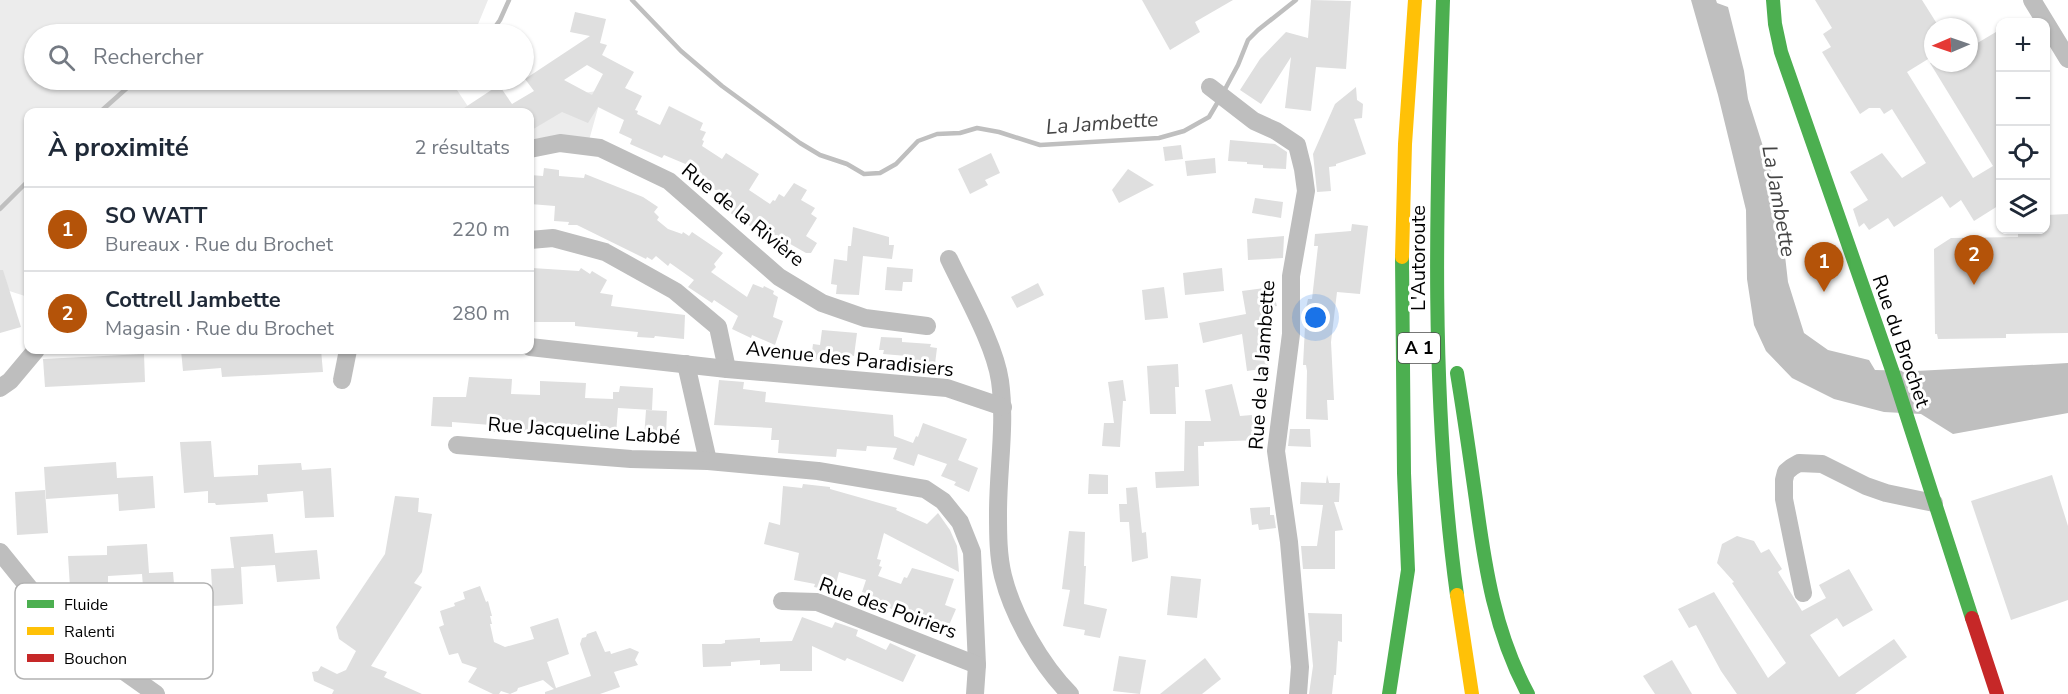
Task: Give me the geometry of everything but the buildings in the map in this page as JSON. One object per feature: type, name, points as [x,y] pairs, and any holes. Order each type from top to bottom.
[{"type":"main road","points":[[1389,694],[1408,570],[1404,473],[1402,270],[1405,144],[1415,0]]},
{"type":"main road","points":[[1420,0],[1421,105]]},
{"type":"main road","name":"L'Autoroute","points":[[1443,0],[1437,327],[1442,451],[1456,597],[1472,694]]},
{"type":"main road","name":"Rue du Brochet","points":[[1773,0],[1781,52],[1892,370],[1997,694]]},
{"type":"main road","points":[[1439,169],[1452,334]]},
{"type":"main road","points":[[1455,358],[1485,572],[1510,659],[1528,694]]},
{"type":"main road","points":[[1386,627],[1398,573],[1404,473]]},
{"type":"street","points":[[2032,0],[2068,59]]},
{"type":"street","name":"Rue de la Jambette","points":[[1210,87],[1254,121],[1276,131],[1297,145],[1303,169],[1306,191],[1291,276],[1291,334],[1276,451],[1289,542],[1300,667],[1298,694]]},
{"type":"street","name":"Rue de la Rivière","points":[[534,148],[560,143],[600,148],[669,181],[778,277],[822,303],[865,318],[927,326]]},
{"type":"street","points":[[534,240],[553,238],[605,252],[675,291],[718,327],[726,369]]},
{"type":"street","points":[[950,259],[990,347],[1000,378],[1003,437],[998,511],[1003,577],[1021,624],[1046,668],[1070,694]]},
{"type":"street","name":"Avenue des Paradisiers","points":[[534,347],[726,369],[947,388],[1003,407]]},
{"type":"street","points":[[0,388],[10,381],[33,354]]},
{"type":"street","points":[[342,380],[347,354]]},
{"type":"street","name":"Rue Jacqueline Labbé","points":[[686,364],[708,461]]},
{"type":"street","name":"Rue Jacqueline Labbé","points":[[457,445],[631,459],[708,461],[829,473],[925,489],[943,501],[960,522],[972,552],[977,665],[975,694]]},
{"type":"street","points":[[1803,593],[1784,499],[1784,480],[1786,472],[1792,467],[1799,463],[1822,464],[1866,486],[1886,493],[1934,503]]},
{"type":"street","points":[[0,552],[25,583]]},
{"type":"street","name":"Rue des Poiriers","points":[[782,601],[817,602],[977,665]]},
{"type":"street","points":[[137,689],[156,694]]},
{"type":"shaded area","points":[[0,0],[488,0],[478,24],[24,24],[24,90],[457,90],[469,108],[24,108],[24,296],[0,288]]},
{"type":"shaded area","points":[[1691,0],[1716,0],[1717,3],[1728,7],[1744,71],[1748,99],[1778,194],[1788,282],[1804,333],[1828,350],[1869,360],[1875,370],[1916,371],[2068,363],[2068,413],[1953,434],[1921,414],[1884,412],[1834,399],[1792,378],[1766,351],[1754,325],[1747,279],[1746,210],[1718,95]]},
{"type":"shaded area","points":[[603,90],[588,144],[534,142],[534,108],[490,108]]},
{"type":"waterway","name":"La Jambette","points":[[497,24],[509,0]]},
{"type":"waterway","name":"La Jambette","points":[[632,0],[681,51],[722,86],[800,143],[820,155],[847,164],[864,174],[880,173],[896,164],[918,141],[937,134],[960,133],[977,128],[999,132],[1040,145],[1159,138],[1184,131],[1209,117],[1219,100]]},
{"type":"waterway","name":"La Jambette","points":[[1223,93],[1248,40],[1296,0]]},
{"type":"waterway","name":"La Jambette","points":[[104,108],[125,90]]},
{"type":"waterway","name":"La Jambette","points":[[0,209],[24,185]]},
{"type":"traffic: fast","points":[[1443,0],[1438,149],[1437,298],[1442,447],[1457,595]]},
{"type":"traffic: fast","points":[[1773,0],[1781,52],[1892,370],[1972,618]]},
{"type":"traffic: fast","points":[[1389,694],[1408,570],[1404,473],[1402,257]]},
{"type":"traffic: fast","points":[[1457,373],[1483,550],[1493,600],[1507,648],[1528,694]]},
{"type":"traffic: slow","points":[[1402,257],[1405,144],[1415,0]]},
{"type":"traffic: slow","points":[[1457,595],[1472,694]]},
{"type":"traffic: jam","points":[[1972,618],[1997,694]]},
{"type":"place","name":"Cottrell Jambette","points":[[1974,285]]},
{"type":"place","name":"SO WATT","points":[[1824,292]]}]
